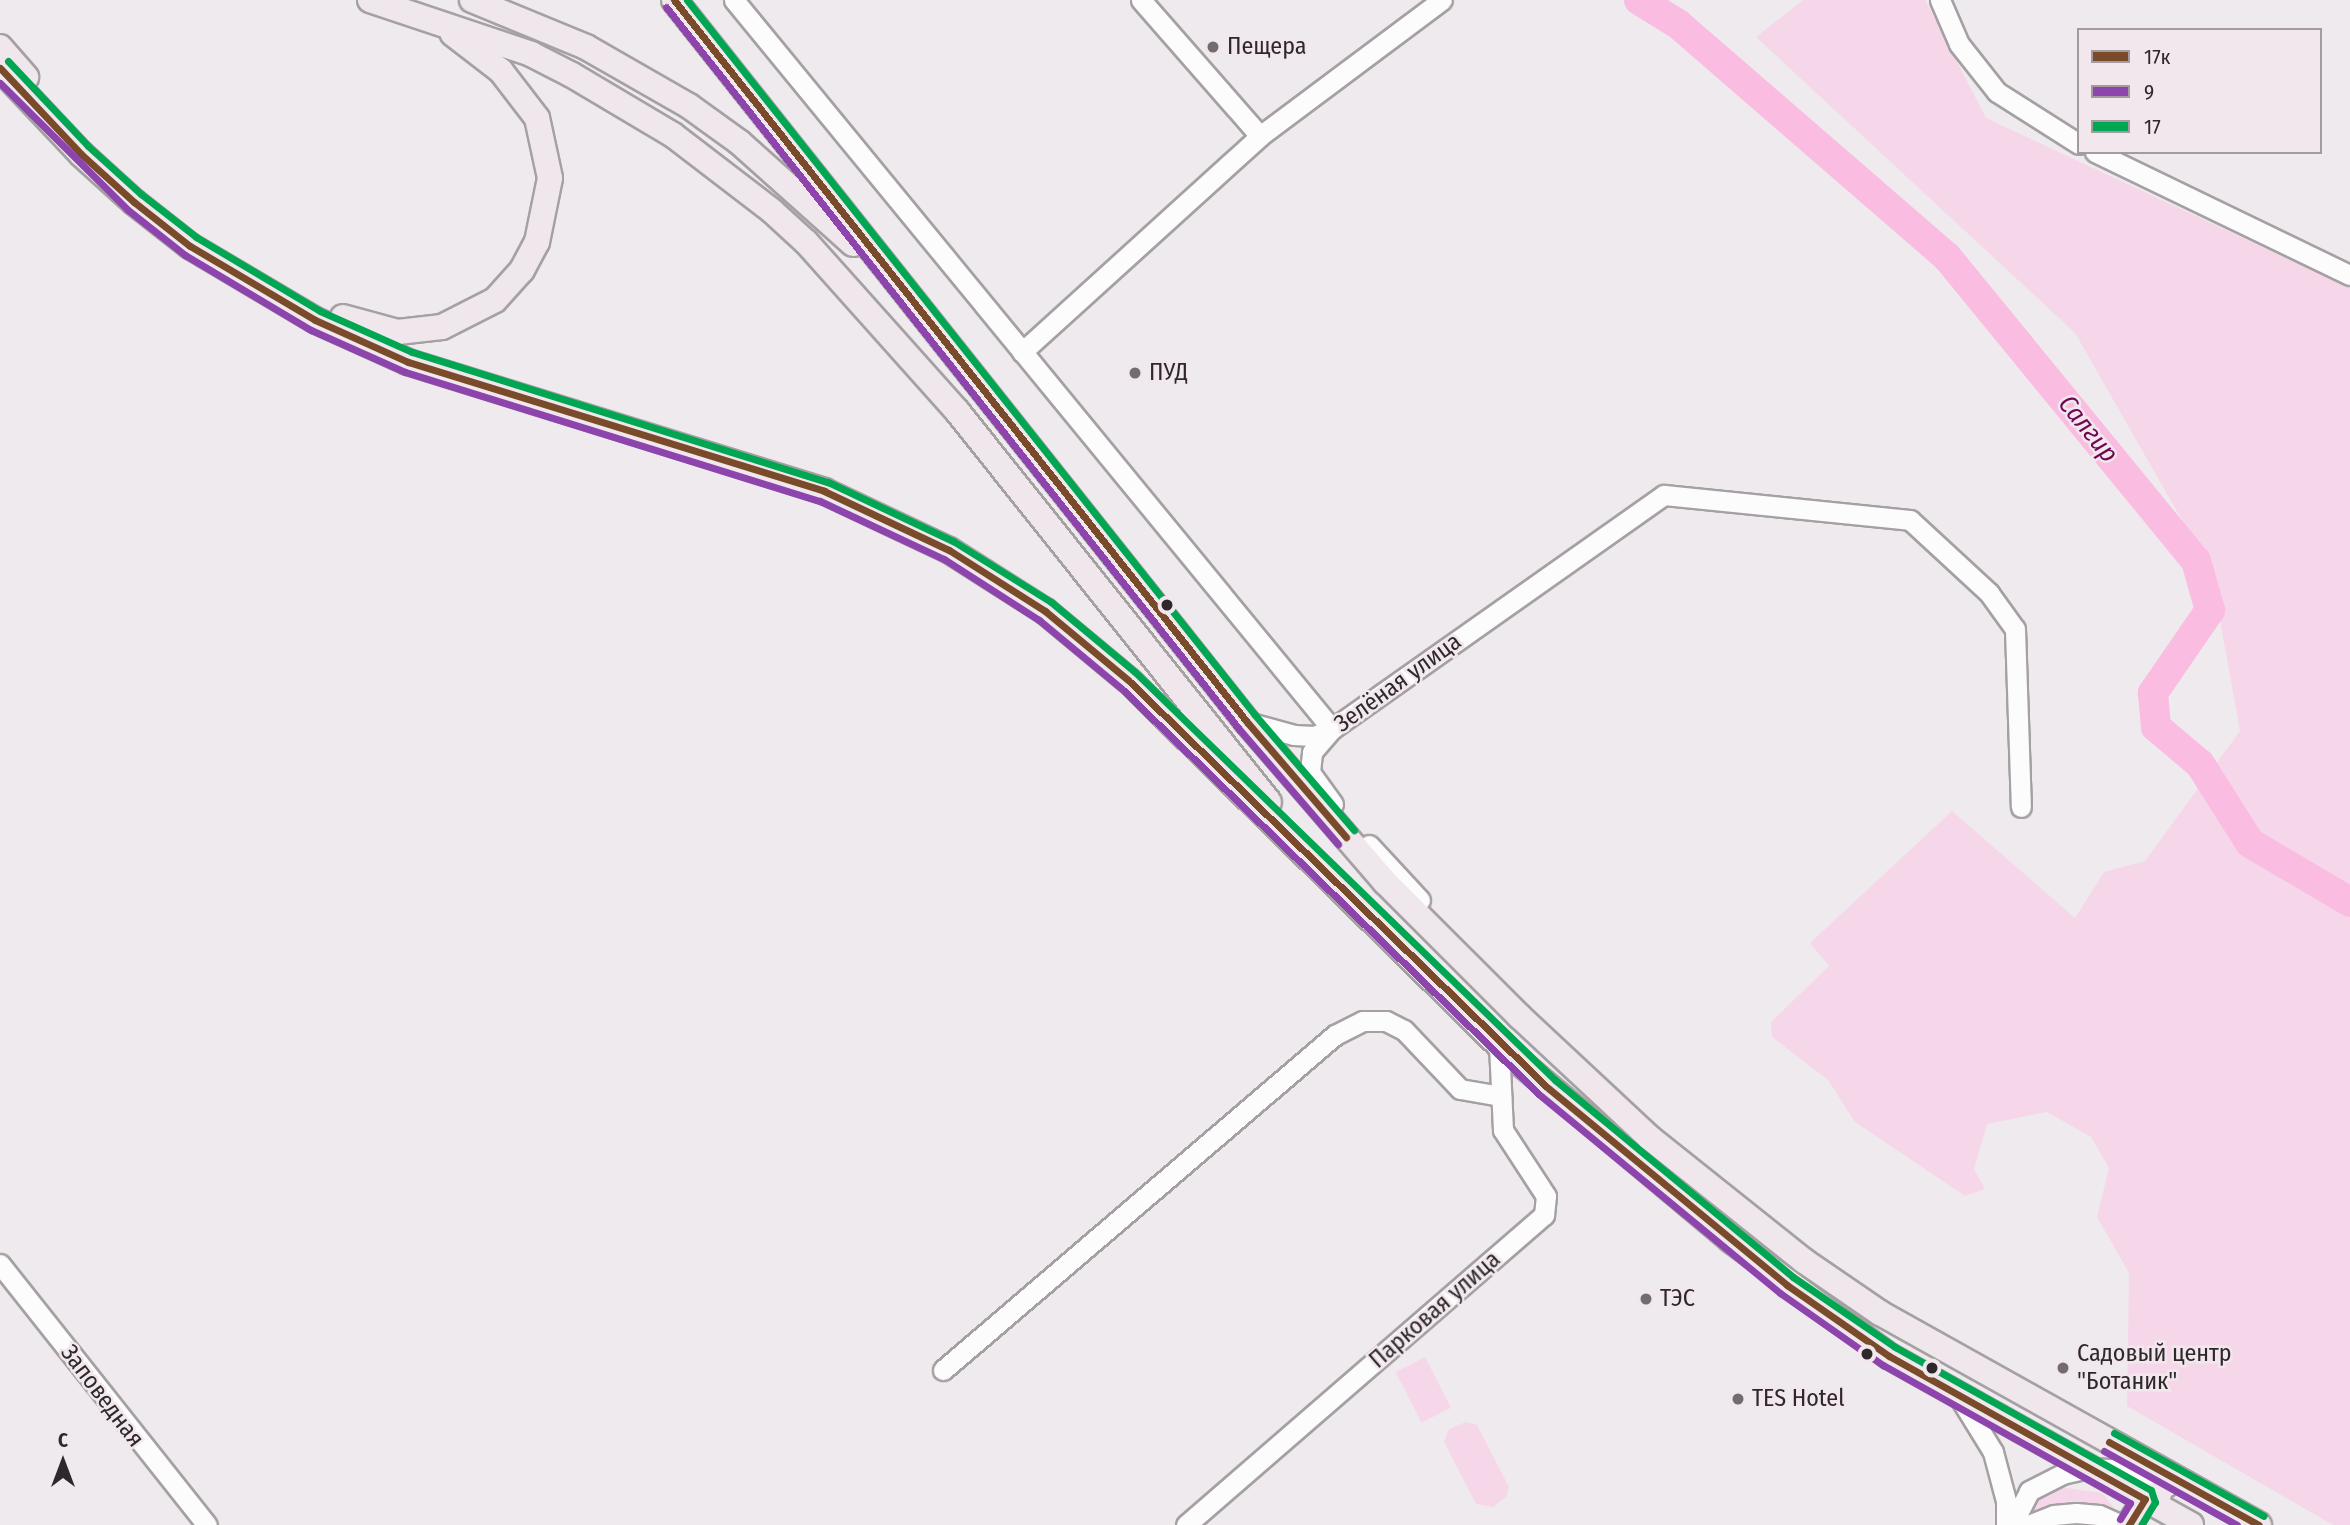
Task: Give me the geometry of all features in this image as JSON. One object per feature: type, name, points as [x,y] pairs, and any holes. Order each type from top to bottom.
[{"type":"main road","points":[[370,0],[430,17],[531,54],[612,97],[722,169],[806,242],[957,411],[1315,861]]},
{"type":"main road","points":[[472,0],[575,42],[689,106],[790,186],[899,288]]},
{"type":"main road","points":[[674,0],[899,288],[1247,722],[1385,882],[1519,1016],[1650,1138],[1804,1261],[1880,1313],[2259,1525]]},
{"type":"main road","points":[[1,55],[92,146],[198,234],[318,306],[353,322],[398,332],[422,330],[475,313],[508,288],[537,242],[550,178],[544,137],[526,100],[501,71],[430,17]]},
{"type":"main road","points":[[1,55],[81,154],[134,202],[190,246],[315,320],[408,362],[824,491],[949,550],[1045,611],[1128,680],[1315,861],[1499,1045],[1787,1286],[1889,1356],[1954,1389],[2088,1468],[2192,1525]]},
{"type":"main road","points":[[2129,1525],[2145,1499],[2164,1493],[2193,1500],[2247,1525]]},
{"type":"street","points":[[734,0],[1022,352],[1327,734],[1294,735],[1247,722]]},
{"type":"street","points":[[1141,0],[1260,136]]},
{"type":"street","points":[[1022,352],[1260,136],[1442,0]]},
{"type":"street","points":[[1940,0],[1959,44],[1997,92],[2077,143]]},
{"type":"street","points":[[2099,154],[2350,275]]},
{"type":"street","name":"Зелёная улица","points":[[1519,1016],[1463,947],[1320,789],[1310,772],[1312,752],[1327,734],[1664,495],[1910,520],[1989,593],[2015,629],[2021,807]]},
{"type":"street","points":[[943,1370],[1335,1035],[1363,1021],[1386,1021],[1404,1030],[1460,1089],[1501,1096]]},
{"type":"street","name":"Парковая улица","points":[[1186,1525],[1544,1215],[1546,1196],[1503,1130],[1499,1045]]},
{"type":"street","name":"Заповедная","points":[[0,1264],[207,1525]]},
{"type":"street","points":[[1954,1389],[1993,1452],[2006,1500],[2009,1525]]},
{"type":"street","points":[[2009,1525],[2029,1491],[2045,1480],[2088,1468],[2130,1470],[2193,1500]]},
{"type":"street","points":[[2028,1525],[2054,1515],[2076,1513],[2099,1515],[2121,1525]]},
{"type":"shaded area","points":[[1803,0],[1925,0],[1986,118],[2350,288],[2350,1525],[2333,1525],[2127,1406],[2129,1273],[2097,1217],[2109,1168],[2091,1137],[2047,1112],[1987,1124],[1974,1169],[1985,1189],[1965,1196],[1855,1122],[1828,1080],[1772,1037],[1771,1022],[1829,966],[1810,943],[1952,811],[2075,918],[2104,872],[2145,861],[2240,731],[2211,571],[2075,333],[1756,37]]},
{"type":"shaded area","points":[[1425,1357],[1451,1408],[1421,1423],[1396,1372]]},
{"type":"shaded area","points":[[1466,1422],[1477,1425],[1509,1487],[1506,1497],[1493,1507],[1476,1504],[1444,1442],[1449,1429]]},
{"type":"shaded area","points":[[2059,1487],[2102,1493],[2115,1509],[2069,1501],[2027,1515],[2027,1504]]},
{"type":"waterway","name":"Салгир","points":[[1639,0],[1678,24],[1947,257],[2196,561],[2210,610],[2153,693],[2156,727],[2200,764],[2250,843],[2350,902]]},
{"type":"transit line","name":"17к","points":[[674,0],[1247,722],[1346,837]]},
{"type":"transit line","name":"17","points":[[687,0],[1255,715],[1354,830]]},
{"type":"transit line","name":"9","points":[[666,7],[1239,729],[1338,844]]},
{"type":"transit line","name":"17","points":[[8,61],[88,146],[141,194],[196,237],[320,311],[412,352],[828,482],[953,541],[1051,602],[1135,672],[1555,1080],[1793,1277],[1895,1347],[2151,1490],[2155,1502],[2141,1525]]},
{"type":"transit line","name":"17к","points":[[0,68],[81,154],[134,202],[190,246],[315,320],[408,362],[824,491],[949,550],[1045,611],[1128,680],[1548,1088],[1787,1285],[1889,1356],[2145,1499],[2129,1525]]},
{"type":"transit line","name":"9","points":[[0,83],[128,210],[185,255],[311,330],[405,372],[820,501],[944,559],[1039,620],[1121,688],[1541,1096],[1780,1293],[1883,1365],[2130,1503],[2120,1519]]},
{"type":"transit line","name":"17","points":[[2114,1433],[2264,1516]]},
{"type":"transit line","name":"17к","points":[[2109,1442],[2259,1525]]},
{"type":"transit line","name":"9","points":[[2104,1451],[2237,1525]]},
{"type":"place","name":"Пещера","points":[[1213,47]]},
{"type":"place","name":"ПУД","points":[[1135,373]]},
{"type":"place","name":"ТЭС","points":[[1646,1299]]},
{"type":"place","name":"Садовый центр \"Ботаник\"","points":[[2063,1368]]},
{"type":"place","name":"TES Hotel","points":[[1738,1399]]}]
